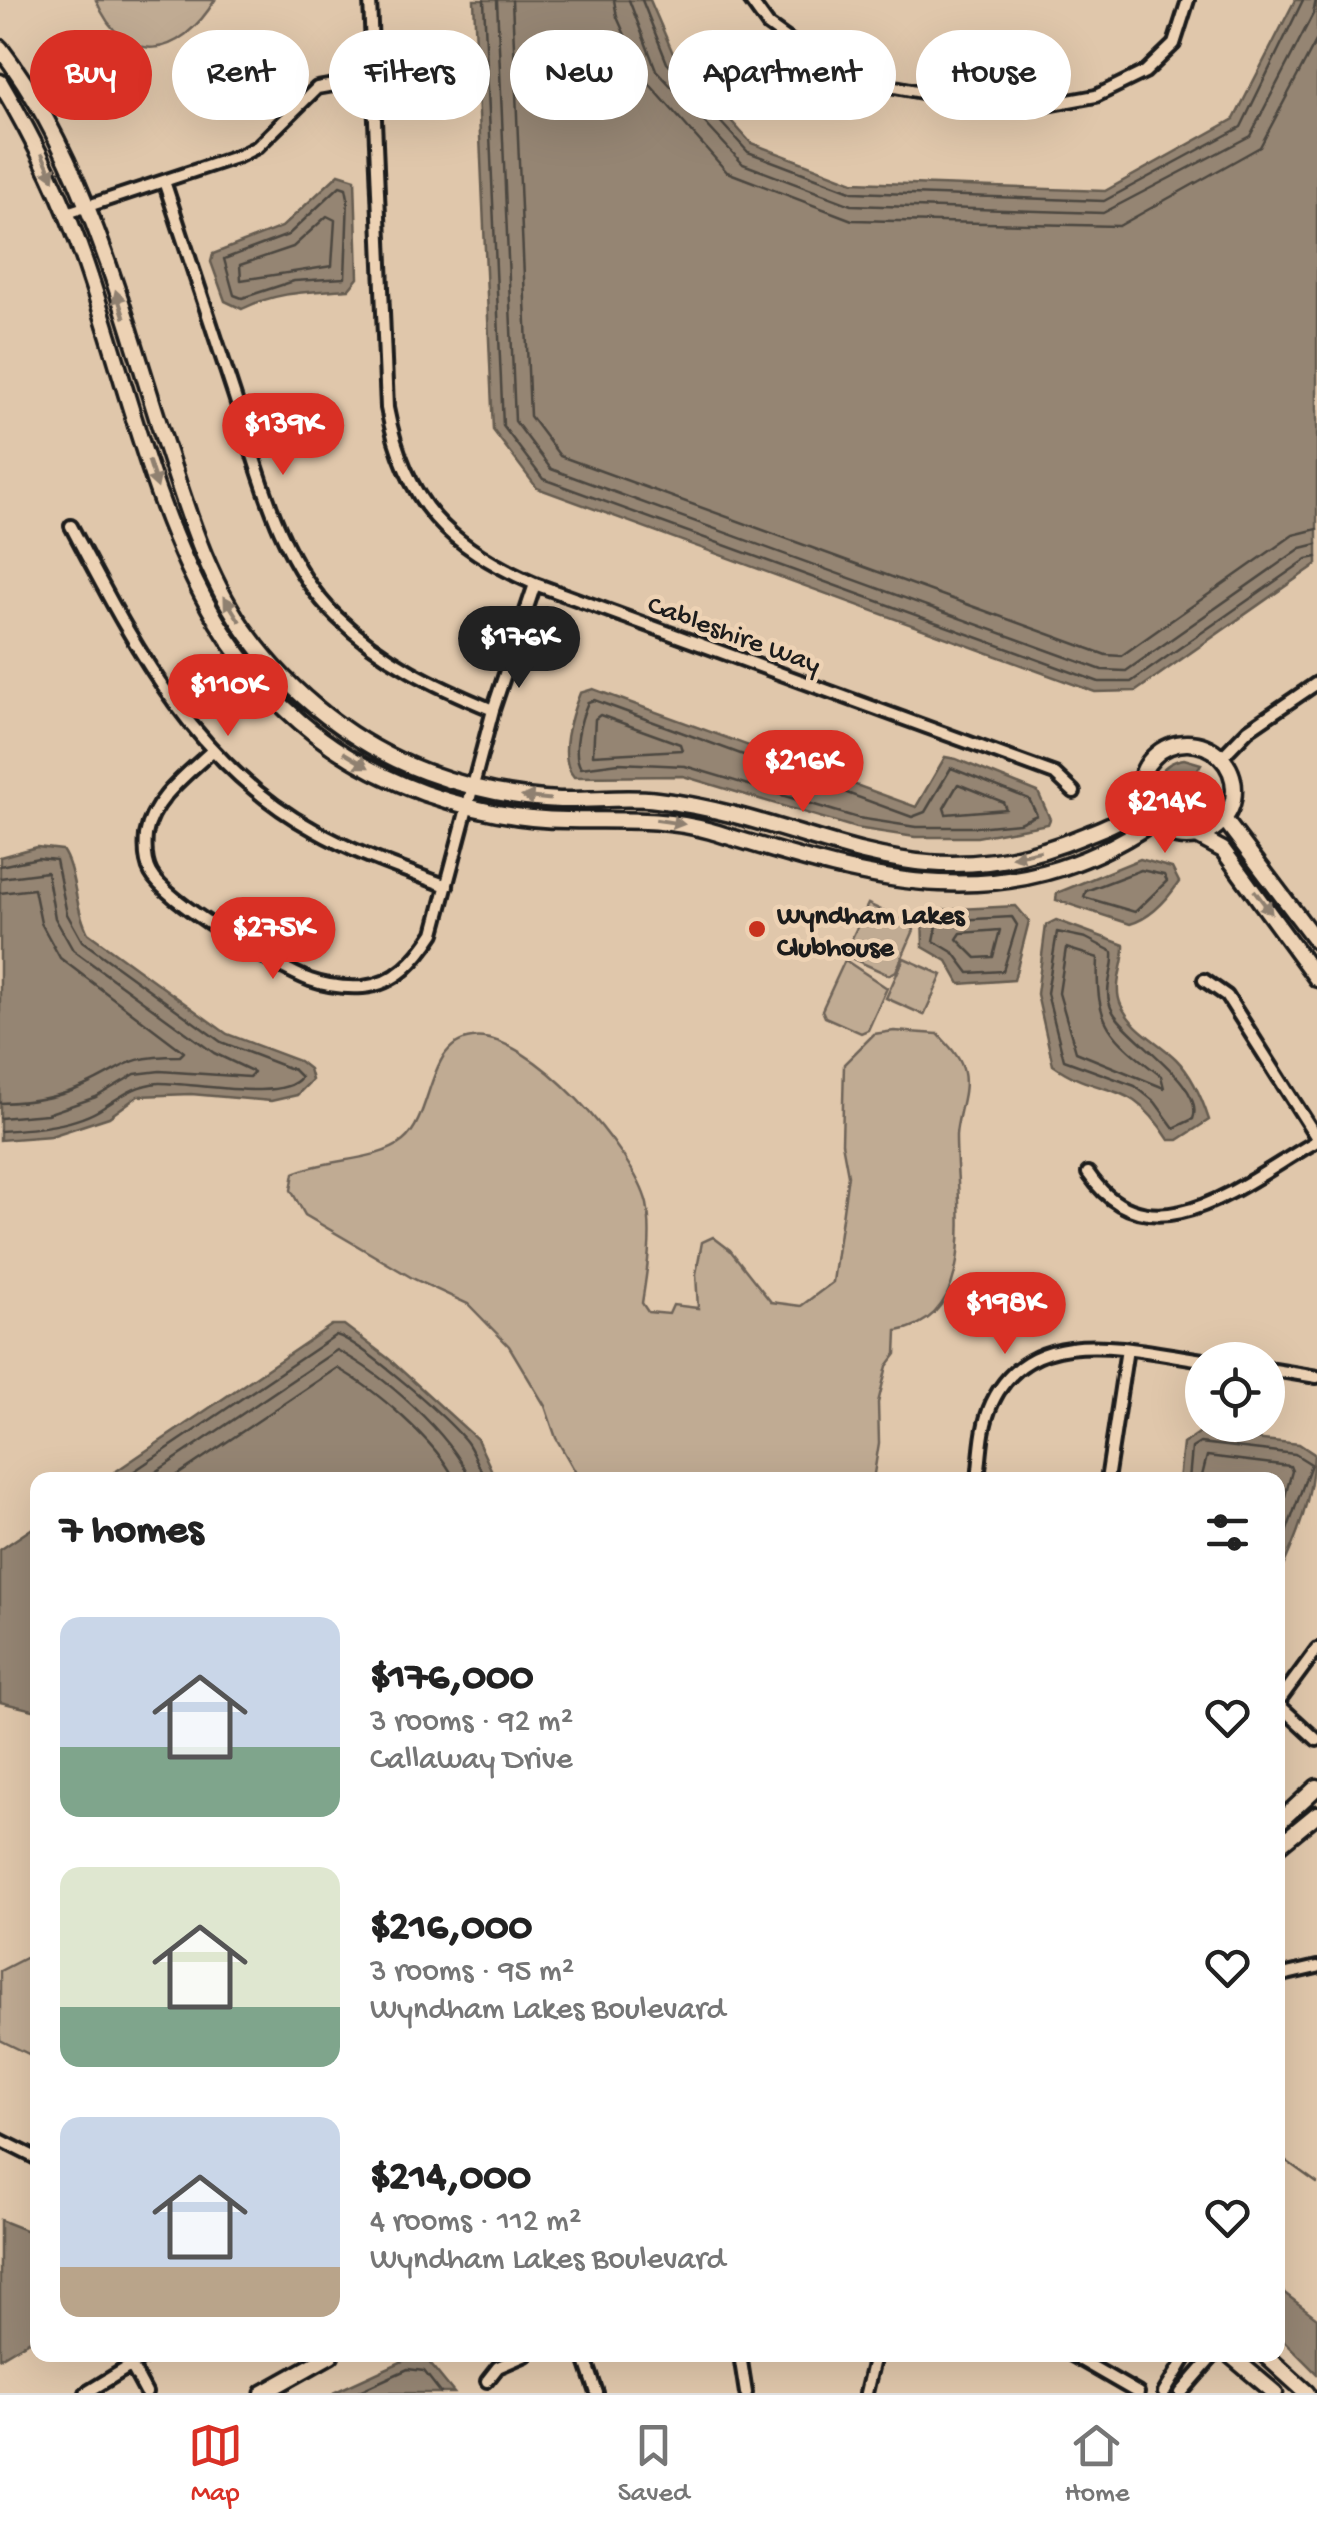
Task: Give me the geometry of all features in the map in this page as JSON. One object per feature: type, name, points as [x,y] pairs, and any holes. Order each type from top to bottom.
[{"type":"street","name":"Cableshire Way","points":[[370,0],[371,30]]},
{"type":"street","points":[[750,0],[768,25],[822,64],[858,80],[1001,107],[1036,107],[1096,96],[1145,72],[1174,44],[1188,0]]},
{"type":"street","points":[[0,48],[55,137],[87,206],[195,536],[247,634],[302,695],[365,742],[422,771],[473,787],[534,798],[638,798],[698,806],[864,855],[937,864],[1021,856],[1062,845],[1113,823],[1128,815],[1140,796],[1146,768],[1166,748],[1196,744],[1221,758],[1234,789],[1224,819],[1199,836]]},
{"type":"street","points":[[16,71],[0,82],[37,144],[67,213],[172,534],[203,602],[229,644],[287,710],[321,738],[388,778],[468,807],[534,818],[659,820],[857,875],[936,885],[1028,876],[1093,855],[1153,822]]},
{"type":"street","points":[[67,213],[257,147],[317,88],[329,86]]},
{"type":"street","name":"Cableshire Way","points":[[375,120],[387,408],[398,456],[413,490],[439,524],[473,553],[535,584],[1055,774],[1074,792]]},
{"type":"street","points":[[164,181],[261,477],[301,569],[334,615],[384,657],[429,684],[492,710]]},
{"type":"street","points":[[71,526],[130,638],[172,702],[212,752],[311,829],[360,853],[448,886]]},
{"type":"street","points":[[212,752],[168,792],[146,832],[146,857],[152,874],[165,889],[214,926],[310,980],[366,987],[395,977],[418,958],[434,933],[492,710],[535,584]]},
{"type":"street","points":[[1221,758],[1248,730],[1317,683]]},
{"type":"street","points":[[1140,796],[1153,822],[1171,835],[1199,836],[1223,850],[1317,980]]},
{"type":"street","points":[[1224,819],[1317,942]]},
{"type":"street","points":[[857,875],[864,855]]},
{"type":"street","points":[[1088,1173],[1117,1207],[1140,1215],[1174,1216],[1197,1209],[1317,1140],[1226,996],[1204,980]]},
{"type":"street","points":[[979,1472],[992,1402],[1032,1358],[1058,1349],[1094,1344],[1185,1357]]},
{"type":"street","points":[[1109,1472],[1126,1349]]},
{"type":"street","points":[[1285,1372],[1317,1376]]},
{"type":"street","points":[[1285,1693],[1317,1649]]},
{"type":"street","points":[[1285,1710],[1317,1740]]},
{"type":"street","points":[[1285,1817],[1317,1787]]},
{"type":"street","points":[[1285,1840],[1317,1814]]},
{"type":"street","points":[[1285,1974],[1317,1967]]},
{"type":"street","points":[[0,2140],[30,2155]]},
{"type":"street","points":[[86,2393],[139,2362]]},
{"type":"street","points":[[263,2393],[318,2362]]},
{"type":"street","points":[[487,2382],[498,2367],[510,2362]]},
{"type":"street","points":[[587,2362],[598,2393]]},
{"type":"street","points":[[741,2362],[746,2393]]},
{"type":"street","points":[[866,2393],[873,2362]]},
{"type":"street","points":[[1084,2362],[1138,2393]]},
{"type":"street","points":[[1164,2393],[1183,2362]]},
{"type":"street","points":[[1181,2393],[1208,2362]]},
{"type":"street","points":[[1238,2362],[1275,2393]]},
{"type":"street","points":[[1273,2362],[1307,2393]]},
{"type":"street","points":[[132,2367],[146,2393]]},
{"type":"shaded area","points":[[96,0],[215,0],[190,30],[172,30],[172,43],[153,48],[152,30],[115,30]]},
{"type":"shaded area","points":[[868,904],[911,924],[914,930],[896,971],[889,975],[844,955]]},
{"type":"shaded area","points":[[904,958],[942,975],[924,1015],[886,998]]},
{"type":"shaded area","points":[[845,960],[887,988],[868,1030],[861,1033],[825,1017],[822,1010]]},
{"type":"shaded area","points":[[874,1034],[938,1034],[954,1052],[965,1080],[956,1135],[960,1220],[953,1279],[942,1303],[924,1321],[897,1331],[896,1354],[887,1366],[878,1403],[879,1443],[874,1472],[575,1472],[556,1438],[545,1406],[509,1346],[468,1304],[414,1279],[305,1215],[291,1190],[294,1173],[380,1153],[403,1141],[413,1130],[446,1053],[457,1043],[472,1038],[496,1041],[522,1053],[550,1074],[577,1099],[623,1155],[638,1182],[649,1216],[649,1254],[642,1303],[648,1312],[669,1314],[673,1305],[698,1308],[696,1274],[702,1242],[713,1237],[730,1250],[771,1302],[801,1306],[833,1282],[848,1175],[842,1143],[844,1064]]},
{"type":"shaded area","points":[[30,1956],[30,2055],[0,2040],[0,1971]]},
{"type":"water","points":[[474,0],[650,0],[668,42],[668,120],[730,120],[751,143],[853,182],[1105,191],[1234,119],[1295,0],[1317,0],[1317,564],[1136,691],[1095,692],[537,488],[493,430],[479,120],[490,120],[490,30],[475,30]]},
{"type":"water","points":[[339,174],[355,179],[358,278],[349,289],[281,296],[242,309],[225,301],[211,262],[213,254],[282,227]]},
{"type":"water","points":[[593,689],[916,807],[945,757],[956,759],[1038,792],[1050,819],[1048,824],[977,837],[915,837],[856,828],[683,776],[574,777],[566,759],[570,724],[580,693]]},
{"type":"water","points":[[1184,759],[1201,764],[1193,777],[1195,796],[1160,802],[1156,788],[1159,774],[1169,764]]},
{"type":"water","points":[[37,847],[62,850],[67,858],[88,933],[227,1034],[299,1061],[309,1069],[312,1080],[297,1095],[271,1101],[191,1094],[138,1096],[109,1117],[51,1136],[0,1140],[0,857]]},
{"type":"water","points":[[1140,859],[1172,868],[1179,882],[1158,907],[1138,921],[1130,924],[1056,900],[1057,893]]},
{"type":"water","points":[[1016,906],[1029,921],[1014,980],[960,984],[947,961],[923,947],[922,911]]},
{"type":"water","points":[[1056,920],[1124,945],[1118,990],[1121,1005],[1139,1029],[1182,1066],[1209,1120],[1178,1140],[1169,1140],[1154,1119],[1127,1097],[1087,1083],[1053,1065],[1037,994],[1046,925]]},
{"type":"water","points":[[332,1325],[344,1325],[389,1359],[477,1439],[492,1472],[115,1472]]},
{"type":"water","points":[[1186,1442],[1281,1442],[1299,1444],[1314,1454],[1302,1517],[1285,1561],[1285,1472],[1180,1472]]},
{"type":"water","points":[[30,1530],[30,1709],[0,1702],[0,1550]]},
{"type":"water","points":[[0,2220],[30,2232],[30,2340],[0,2358]]},
{"type":"water","points":[[1285,2293],[1317,2318],[1317,2374],[1285,2342]]},
{"type":"water","points":[[401,2362],[429,2362],[454,2393],[333,2393]]},
{"type":"waterway","points":[[1285,2160],[1317,2183]]},
{"type":"place","name":"Wyndham Lakes Clubhouse","points":[[757,929]]}]
